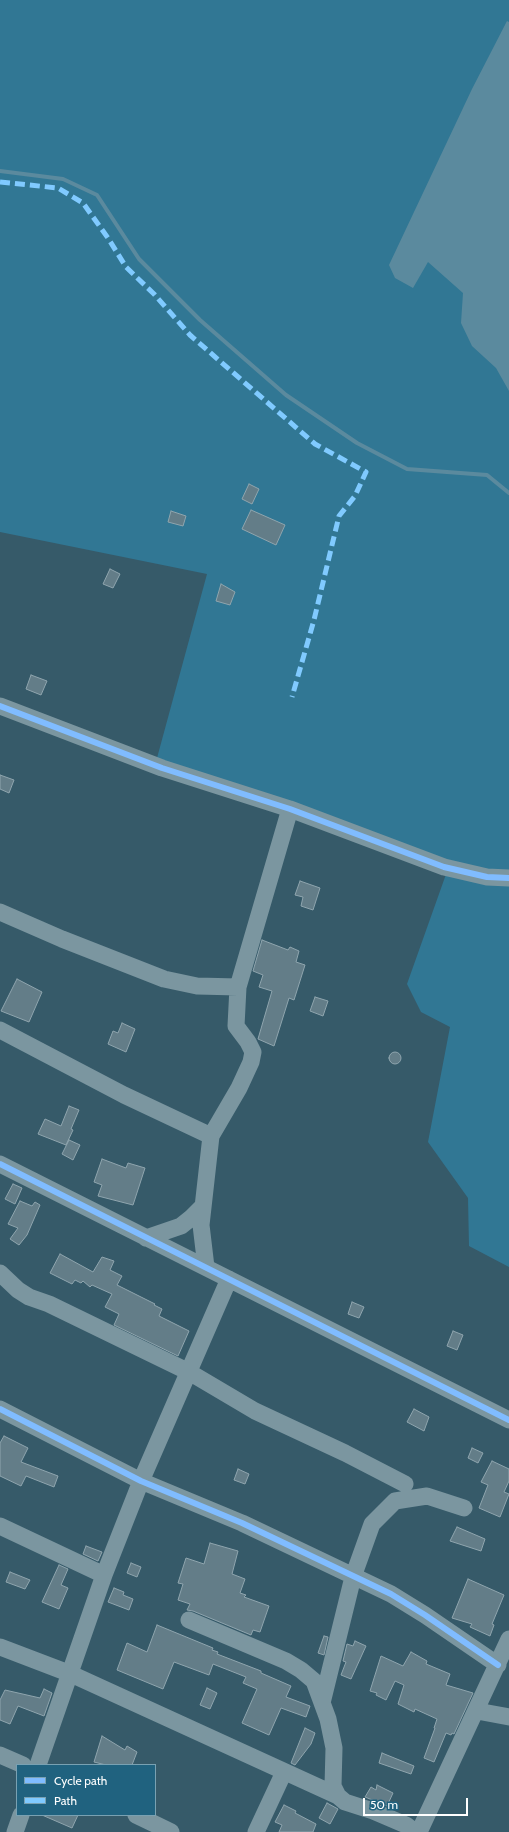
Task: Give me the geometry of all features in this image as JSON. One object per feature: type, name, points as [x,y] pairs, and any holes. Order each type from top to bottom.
[{"type":"street","points":[[0,706],[162,768],[290,809],[444,867],[487,877],[509,878]]},
{"type":"street","points":[[206,1267],[201,1225],[211,1136],[239,1088],[253,1052],[248,1042],[236,1026],[238,987],[290,809]]},
{"type":"street","points":[[0,912],[62,939],[164,979],[197,986],[238,987]]},
{"type":"street","points":[[0,1030],[124,1095],[211,1136]]},
{"type":"street","points":[[0,1164],[509,1420]]},
{"type":"street","points":[[146,1238],[181,1226],[203,1206]]},
{"type":"street","points":[[0,1273],[18,1290],[29,1297],[49,1304],[188,1372],[255,1411],[345,1453],[405,1484]]},
{"type":"street","points":[[38,1764],[71,1674],[104,1575],[141,1481],[230,1279]]},
{"type":"street","points":[[0,1409],[141,1481],[242,1522],[353,1577],[391,1594],[425,1615],[498,1665]]},
{"type":"street","points":[[322,1703],[353,1577],[372,1524],[395,1500],[427,1496],[464,1508]]},
{"type":"street","points":[[0,1526],[104,1575]]},
{"type":"street","points":[[189,1620],[286,1661],[301,1670],[314,1681],[328,1718],[334,1748],[333,1786],[338,1796]]},
{"type":"street","points":[[420,1832],[509,1639]]},
{"type":"street","points":[[0,1647],[71,1674],[338,1796],[345,1802],[373,1810],[406,1825],[415,1832]]},
{"type":"street","points":[[476,1711],[509,1717]]},
{"type":"street","points":[[0,1755],[21,1764]]},
{"type":"street","points":[[256,1832],[284,1772]]},
{"type":"street","points":[[15,1832],[21,1816]]},
{"type":"street","points":[[138,1816],[171,1832]]},
{"type":"shaded area","points":[[0,0],[509,0],[509,1267],[469,1246],[468,1198],[428,1142],[450,1027],[421,1012],[407,984],[450,863],[157,758],[207,574],[0,532]]},
{"type":"shaded area","points":[[507,21],[509,22],[509,391],[496,368],[472,346],[461,323],[463,293],[428,262],[413,288],[395,278],[389,265],[472,89]]},
{"type":"building","points":[[249,484],[259,489],[252,504],[242,499]]},
{"type":"building","points":[[251,510],[285,525],[276,545],[242,529]]},
{"type":"building","points":[[171,511],[186,516],[183,526],[168,522]]},
{"type":"building","points":[[110,569],[120,574],[113,588],[103,584]]},
{"type":"building","points":[[221,584],[235,592],[230,605],[216,601]]},
{"type":"building","points":[[31,675],[47,681],[41,695],[26,689]]},
{"type":"building","points":[[0,775],[14,780],[9,793],[0,789]]},
{"type":"building","points":[[300,881],[320,888],[313,910],[301,906],[303,897],[295,895]]},
{"type":"building","points":[[262,940],[288,950],[290,947],[299,951],[296,962],[305,965],[294,1000],[289,998],[274,1046],[258,1039],[272,991],[259,987],[263,975],[253,971]]},
{"type":"building","points":[[17,979],[42,992],[29,1022],[1,1011]]},
{"type":"building","points":[[315,997],[328,1001],[323,1016],[310,1011]]},
{"type":"building","points":[[122,1023],[135,1029],[126,1052],[108,1044],[113,1031],[118,1033]]},
{"type":"building","points":[[393,1052],[397,1052],[401,1058],[397,1064],[393,1064],[389,1060],[389,1056]]},
{"type":"building","points":[[69,1106],[79,1110],[71,1129],[73,1130],[66,1145],[38,1134],[45,1119],[61,1126]]},
{"type":"building","points":[[69,1140],[80,1145],[73,1160],[62,1154]]},
{"type":"building","points":[[102,1159],[126,1168],[128,1163],[145,1168],[133,1205],[98,1196],[102,1185],[94,1182]]},
{"type":"building","points":[[13,1184],[22,1188],[15,1204],[5,1199]]},
{"type":"building","points":[[20,1201],[32,1206],[35,1202],[40,1205],[27,1235],[19,1245],[10,1239],[18,1228],[8,1224]]},
{"type":"building","points":[[60,1254],[93,1272],[102,1257],[114,1261],[110,1270],[122,1276],[117,1285],[155,1304],[154,1305],[162,1309],[159,1316],[189,1331],[178,1356],[114,1325],[119,1314],[105,1307],[112,1294],[92,1285],[90,1287],[83,1281],[81,1283],[75,1280],[72,1284],[50,1273]]},
{"type":"building","points":[[352,1302],[364,1307],[359,1318],[348,1314]]},
{"type":"building","points":[[453,1331],[463,1335],[457,1350],[447,1346]]},
{"type":"building","points":[[414,1409],[429,1417],[424,1431],[407,1422]]},
{"type":"building","points":[[4,1436],[28,1448],[21,1462],[58,1476],[54,1487],[26,1476],[21,1486],[0,1476],[0,1443]]},
{"type":"building","points":[[472,1448],[483,1453],[478,1463],[468,1458]]},
{"type":"building","points":[[492,1461],[509,1469],[509,1481],[504,1492],[509,1494],[500,1517],[479,1508],[488,1485],[481,1482]]},
{"type":"building","points":[[238,1469],[249,1474],[245,1484],[234,1480]]},
{"type":"building","points":[[457,1527],[485,1539],[481,1551],[450,1541]]},
{"type":"building","points":[[210,1543],[238,1551],[232,1574],[245,1579],[240,1593],[246,1595],[244,1597],[269,1606],[260,1632],[253,1630],[251,1635],[193,1611],[187,1610],[190,1604],[178,1600],[183,1584],[178,1583],[186,1558],[204,1564]]},
{"type":"building","points":[[86,1546],[102,1552],[98,1561],[83,1554]]},
{"type":"building","points":[[131,1563],[141,1567],[137,1577],[127,1573]]},
{"type":"building","points":[[59,1565],[68,1569],[61,1585],[68,1588],[59,1609],[42,1602]]},
{"type":"building","points":[[10,1572],[30,1580],[25,1589],[6,1582]]},
{"type":"building","points":[[468,1579],[504,1595],[492,1624],[494,1625],[490,1636],[470,1627],[472,1624],[452,1618]]},
{"type":"building","points":[[114,1588],[124,1592],[123,1595],[133,1599],[129,1610],[108,1602]]},
{"type":"building","points":[[157,1625],[213,1648],[212,1650],[218,1652],[217,1654],[261,1671],[261,1673],[291,1686],[286,1697],[310,1706],[306,1717],[281,1708],[269,1735],[242,1723],[257,1689],[243,1683],[246,1677],[213,1664],[209,1675],[174,1662],[163,1689],[117,1670],[127,1643],[147,1652]]},
{"type":"building","points":[[324,1636],[328,1637],[324,1655],[318,1653]]},
{"type":"building","points":[[355,1641],[366,1646],[351,1679],[341,1675],[346,1662],[343,1661],[347,1644],[353,1646]]},
{"type":"building","points":[[411,1652],[427,1661],[426,1664],[450,1674],[446,1685],[473,1693],[454,1734],[452,1733],[451,1735],[446,1733],[434,1762],[424,1758],[437,1719],[415,1709],[414,1712],[398,1704],[404,1685],[395,1681],[386,1700],[376,1695],[377,1693],[370,1691],[381,1656],[403,1666]]},
{"type":"building","points":[[207,1688],[217,1693],[210,1709],[200,1705]]},
{"type":"building","points":[[44,1689],[52,1693],[44,1716],[18,1706],[10,1724],[0,1720],[0,1700],[5,1690],[40,1698]]},
{"type":"building","points":[[305,1728],[315,1733],[311,1744],[295,1765],[291,1763]]},
{"type":"building","points":[[102,1736],[125,1750],[127,1746],[137,1752],[132,1764],[102,1764],[94,1762]]},
{"type":"building","points":[[382,1753],[414,1766],[411,1774],[379,1763]]},
{"type":"building","points":[[377,1785],[393,1793],[387,1806],[365,1797],[371,1787],[376,1790]]},
{"type":"building","points":[[327,1803],[338,1809],[330,1824],[319,1818]]},
{"type":"building","points":[[284,1805],[296,1811],[295,1813],[316,1824],[313,1832],[279,1832],[282,1825],[275,1822]]},
{"type":"building","points":[[44,1816],[78,1816],[72,1828]]},
{"type":"waterway","points":[[0,171],[63,179],[97,195],[139,259],[200,320],[286,395],[357,443],[407,469],[487,475],[509,493]]},
{"type":"marked path","points":[[0,182],[58,188],[83,203],[108,238],[126,267],[154,294],[190,335],[315,444],[366,472],[355,496],[339,516],[314,620],[292,697]]},
{"type":"cycle path","points":[[0,706],[162,768],[290,809],[444,867],[487,877],[509,878]]},
{"type":"cycle path","points":[[0,1164],[509,1420]]},
{"type":"cycle path","points":[[0,1409],[141,1481],[242,1523],[391,1594],[425,1615],[498,1665]]}]
